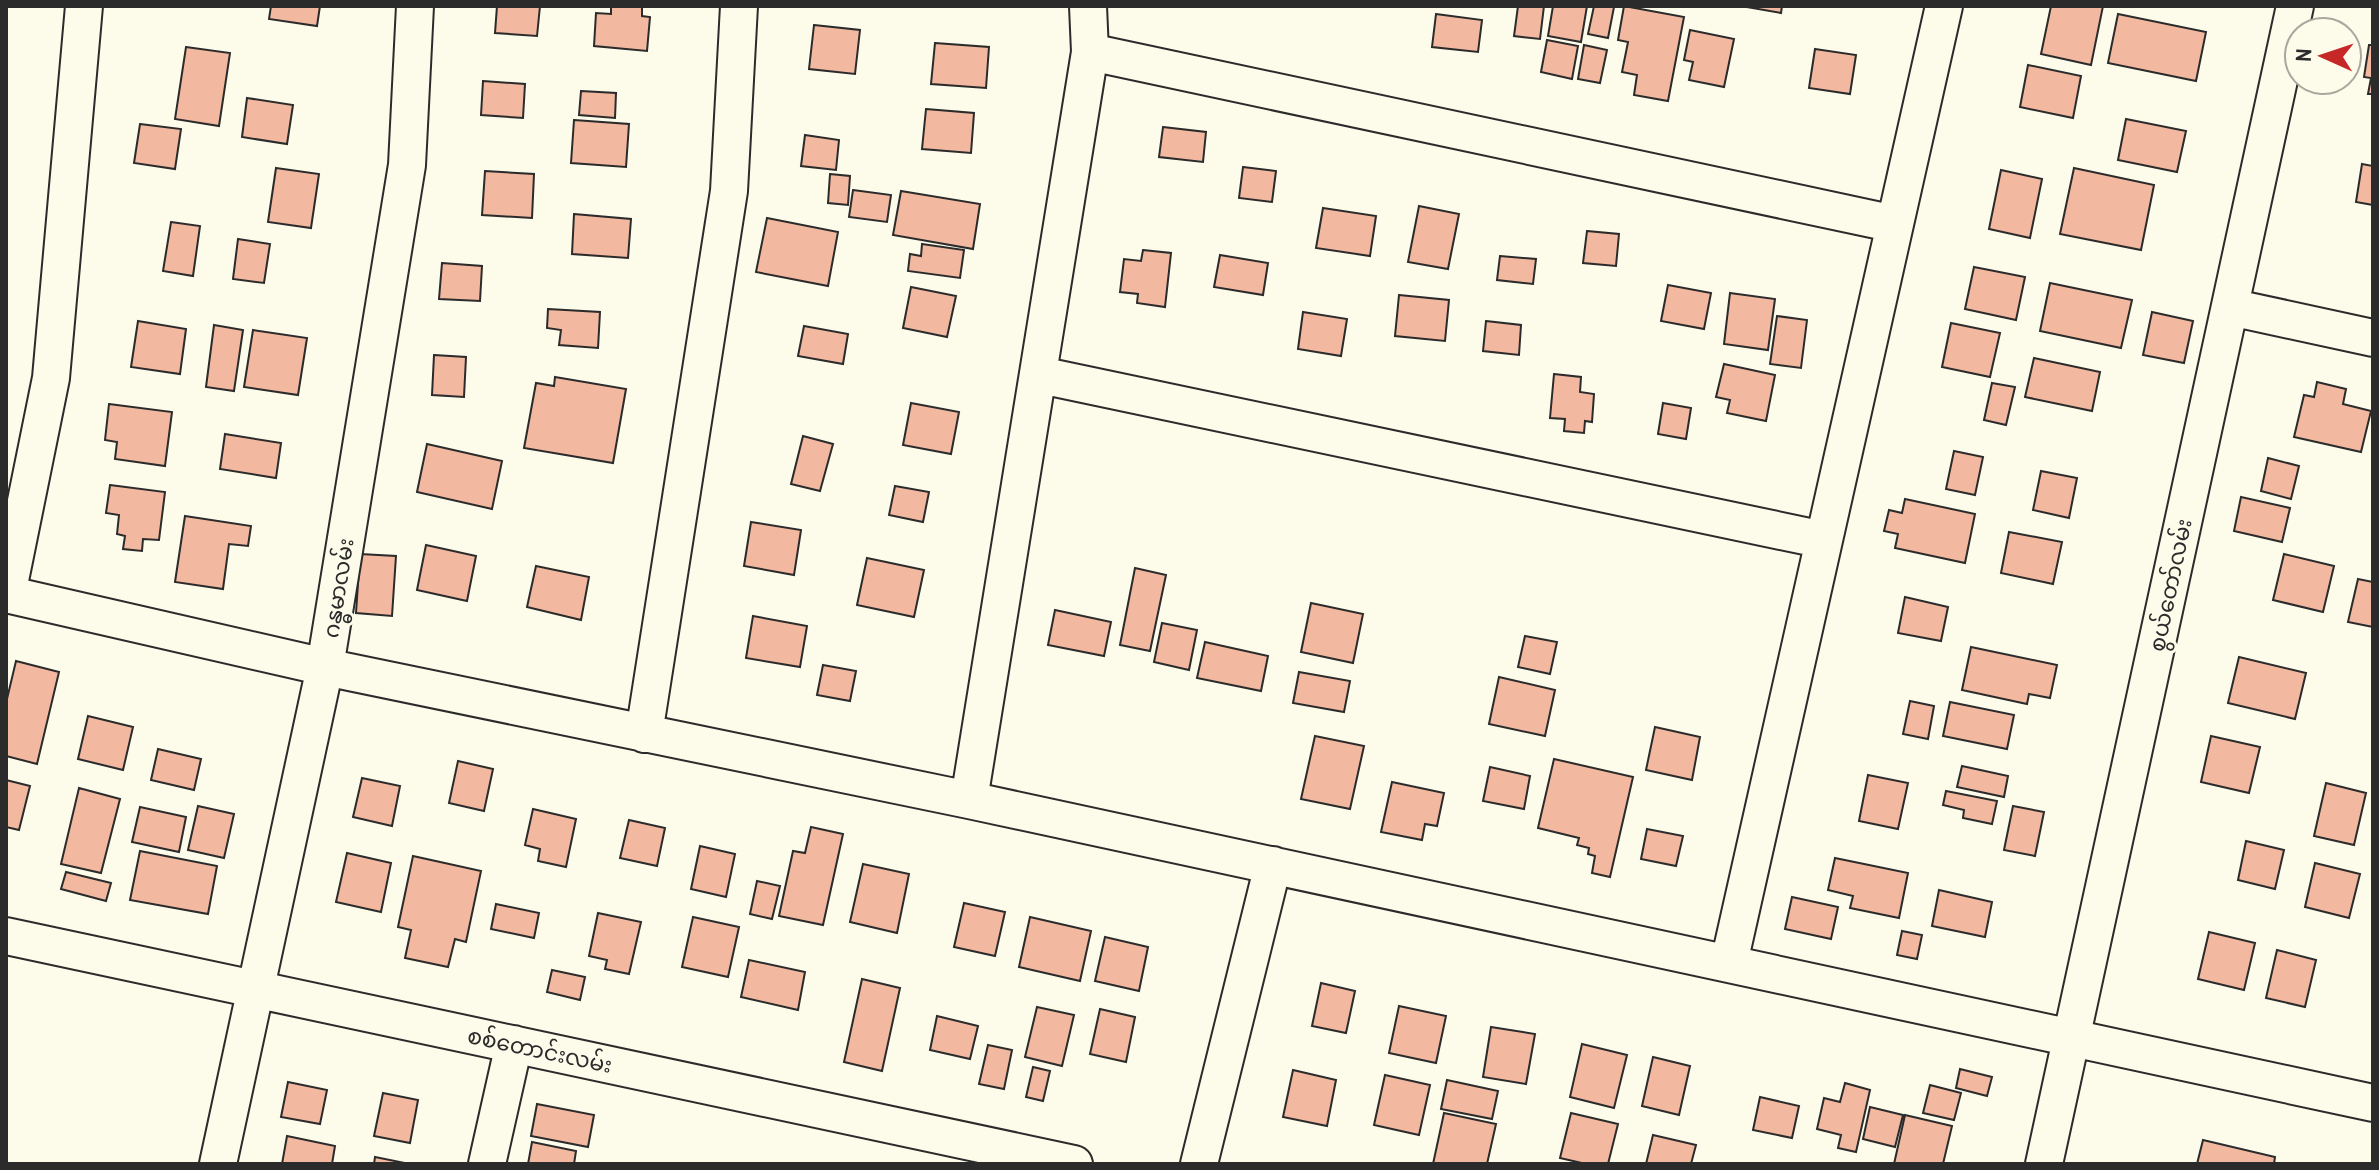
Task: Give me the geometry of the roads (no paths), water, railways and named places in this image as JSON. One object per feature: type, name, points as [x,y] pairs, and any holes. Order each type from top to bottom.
[{"type":"street","points":[[84,6],[51,378],[6,594],[325,667],[969,800],[2373,1103]]},
{"type":"street","name":"ဂန္ဓမာလမ်း","points":[[218,1164],[325,667],[407,165],[415,6]]},
{"type":"street","points":[[644,734],[729,191],[739,6]]},
{"type":"street","points":[[969,800],[1090,52],[1088,6]]},
{"type":"street","points":[[1729,963],[1944,6]]},
{"type":"street","name":"စွယ်တော်လမ်း","points":[[2044,1164],[2295,6]]},
{"type":"street","points":[[1090,52],[1895,224]]},
{"type":"street","points":[[2230,307],[2373,338]]},
{"type":"street","points":[[1040,375],[1824,540]]},
{"type":"street","points":[[1199,1164],[1273,865]]},
{"type":"street","name":"စစ်တောင်းလမ်း","points":[[6,936],[1074,1164]]},
{"type":"street","points":[[487,1164],[514,1044]]}]
